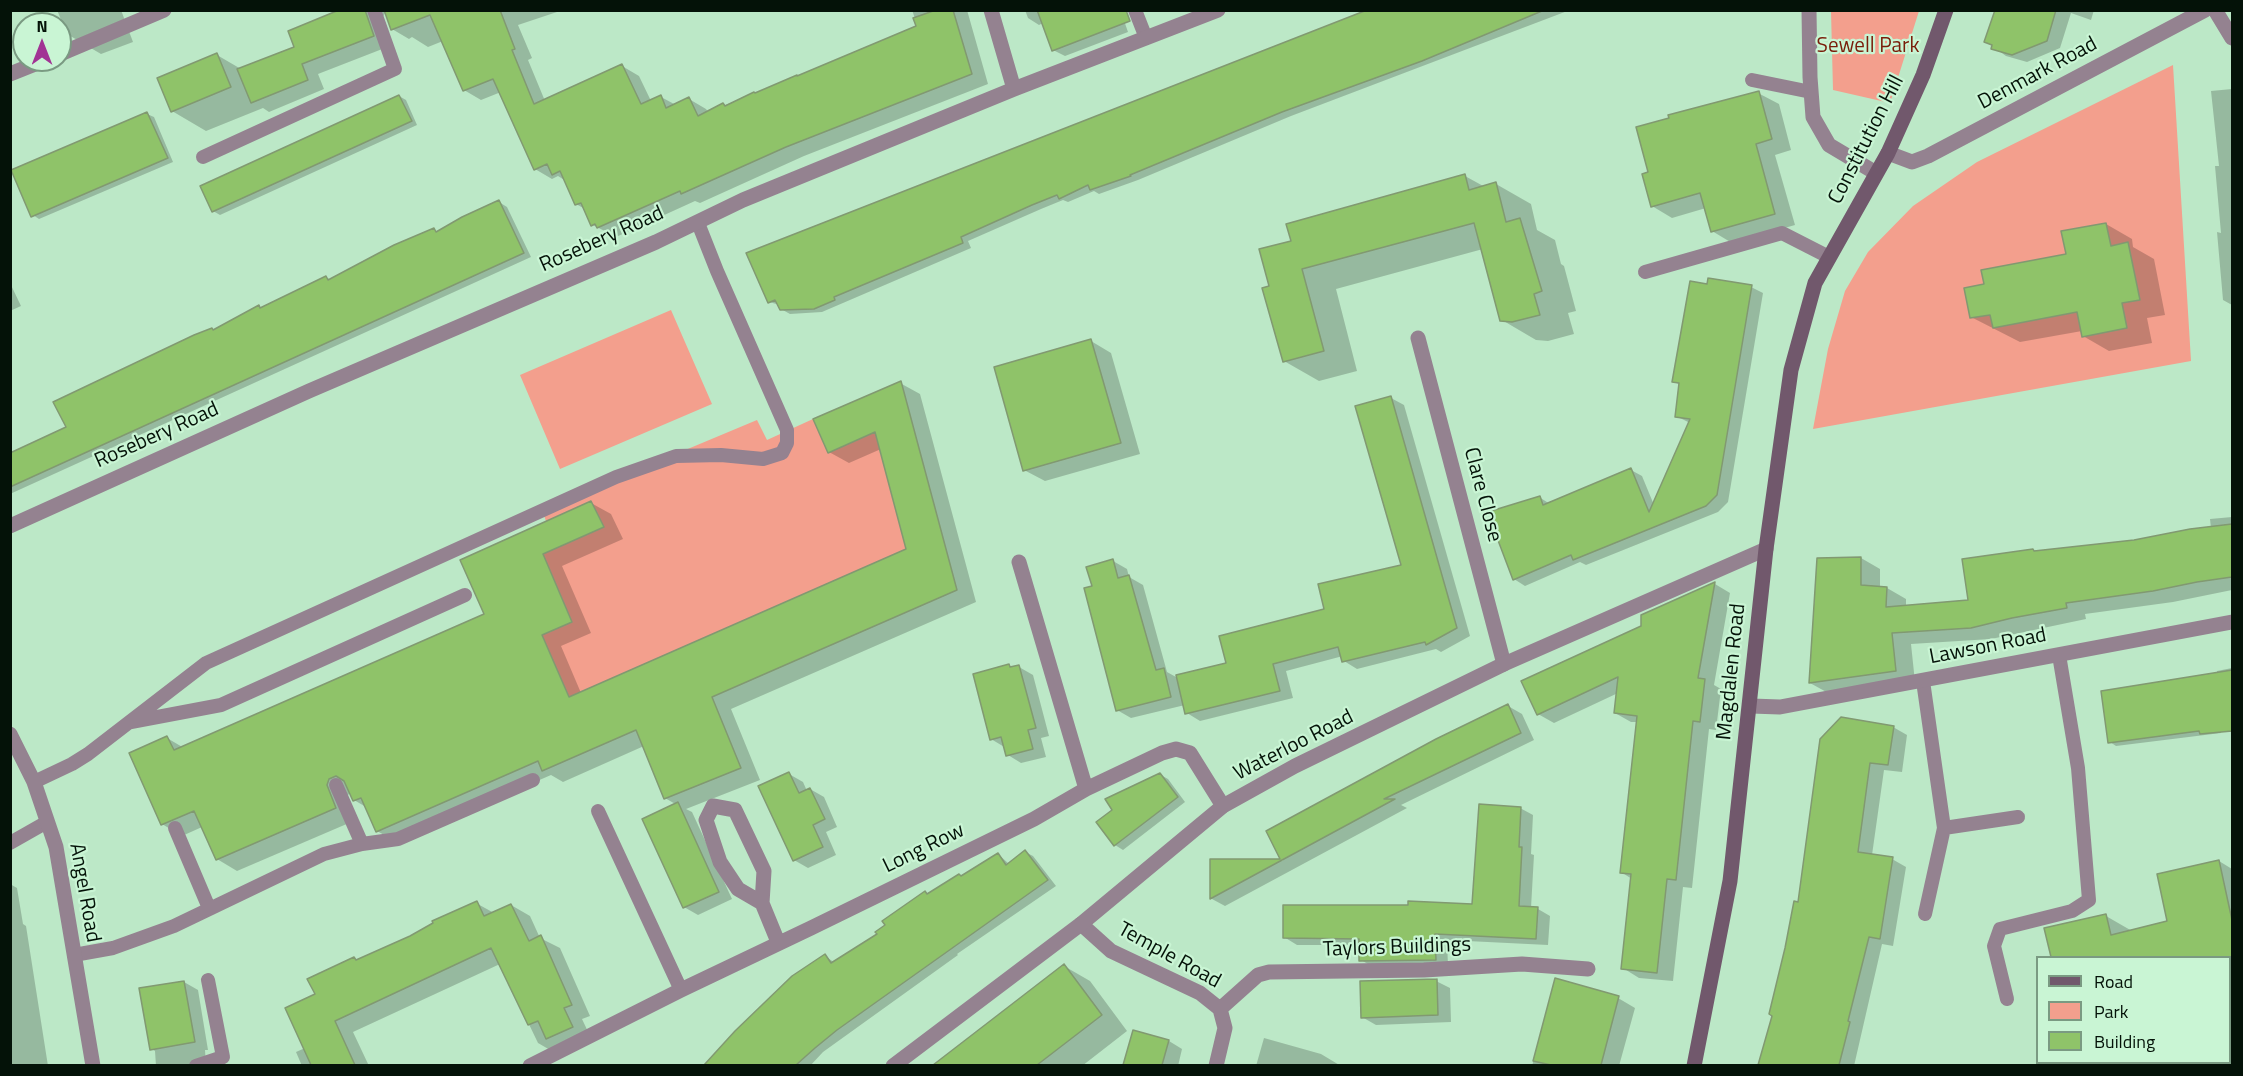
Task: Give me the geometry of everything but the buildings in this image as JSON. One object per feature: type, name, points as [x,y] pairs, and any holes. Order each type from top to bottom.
[{"type":"main road","name":"Constitution Hill","points":[[1815,284],[1888,153],[1923,75],[1946,10]]},
{"type":"main road","name":"Magdalen Road","points":[[1694,1065],[1730,881],[1766,549],[1791,370],[1815,284]]},
{"type":"street","points":[[72,49],[164,10]]},
{"type":"street","points":[[991,10],[1014,88]]},
{"type":"street","name":"Rosebery Road","points":[[10,526],[309,390],[698,222],[743,200],[1014,88],[1218,10]]},
{"type":"street","points":[[1809,10],[1813,117],[1829,145],[1876,173]]},
{"type":"street","name":"Denmark Road","points":[[1888,153],[1912,162],[1928,156],[2205,10]]},
{"type":"street","points":[[2215,10],[2232,38]]},
{"type":"street","name":"Clare Close","points":[[1418,338],[1504,664]]},
{"type":"street","name":"Waterloo Road","points":[[893,1065],[1081,924],[1223,806],[1295,766],[1504,664],[1766,549]]},
{"type":"street","points":[[1019,561],[1086,789]]},
{"type":"street","name":"Lawson Road","points":[[1750,706],[1780,707],[2232,622]]},
{"type":"street","name":"Angel Road","points":[[10,734],[33,782],[56,847],[93,1065]]},
{"type":"street","name":"Long Row","points":[[530,1065],[1034,819],[1086,789],[1162,753],[1176,749],[1190,753],[1223,806]]},
{"type":"street","points":[[762,903],[738,889],[720,862],[706,820],[713,806],[735,810],[764,871],[762,903],[778,942]]},
{"type":"street","name":"Temple Road","points":[[1081,924],[1111,951],[1200,993],[1220,1009],[1225,1029],[1216,1065]]},
{"type":"street","name":"Taylors Buildings","points":[[1220,1009],[1258,975],[1269,972],[1424,970],[1522,964],[1588,969]]},
{"type":"lane","points":[[203,157],[395,69],[374,10]]},
{"type":"lane","points":[[1135,10],[1146,38]]},
{"type":"lane","points":[[1752,80],[1811,92]]},
{"type":"lane","points":[[33,782],[72,764],[206,663],[616,477],[676,456],[721,455],[763,459],[782,453],[787,443],[788,430],[717,271],[698,222]]},
{"type":"lane","points":[[1645,272],[1782,233],[1829,257]]},
{"type":"lane","points":[[129,722],[221,705],[465,595]]},
{"type":"lane","points":[[2007,999],[1994,946],[2000,929],[2072,911],[2090,900],[2078,768],[2059,655]]},
{"type":"lane","points":[[1923,681],[1944,828],[1925,914]]},
{"type":"lane","points":[[74,955],[113,948],[174,926],[324,855],[362,844],[398,839],[533,780]]},
{"type":"lane","points":[[336,785],[362,844]]},
{"type":"lane","points":[[598,811],[681,990]]},
{"type":"lane","points":[[1944,828],[2018,817]]},
{"type":"lane","points":[[10,843],[47,822]]},
{"type":"lane","points":[[175,828],[209,908]]},
{"type":"lane","points":[[196,1065],[223,1057],[208,980]]},
{"type":"green space","name":"Sewell Park","points":[[1831,11],[1919,11],[1890,103],[1833,90]]},
{"type":"green space","points":[[2173,65],[2191,361],[1813,429],[1828,349],[1845,291],[1868,252],[1913,206],[1977,162]]},
{"type":"green space","points":[[671,310],[712,404],[560,469],[520,375]]},
{"type":"green space","points":[[813,419],[828,453],[875,432],[906,549],[569,697],[542,635],[572,622],[556,584],[504,571],[604,527],[591,501],[546,521],[542,510],[757,420],[767,440]]}]
